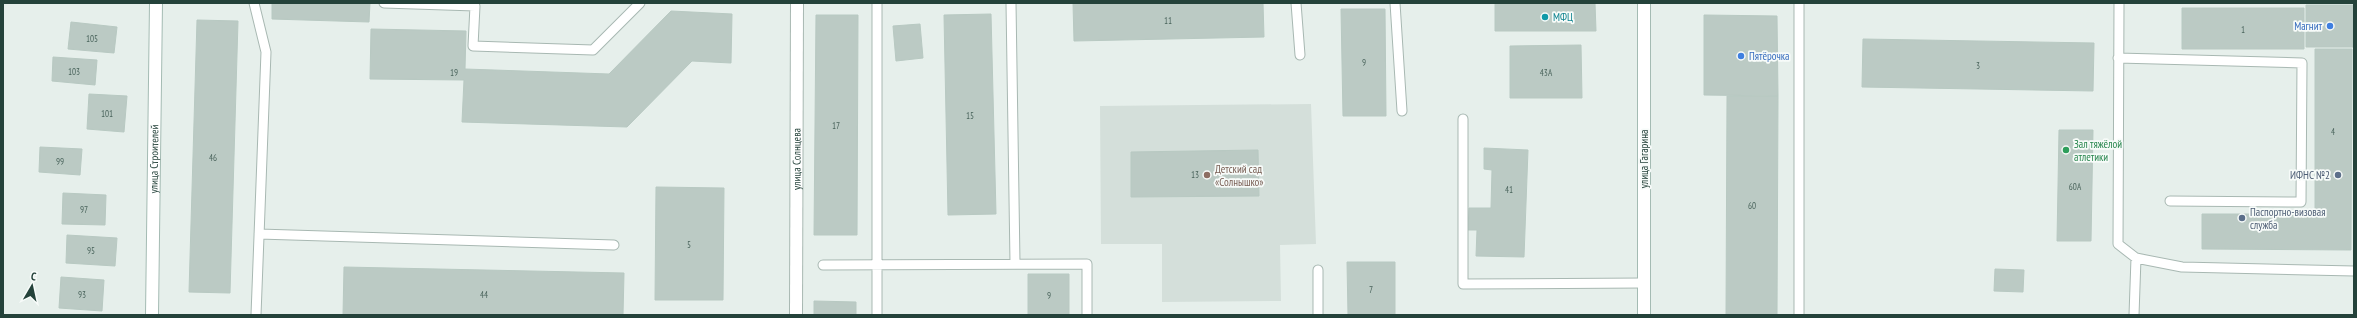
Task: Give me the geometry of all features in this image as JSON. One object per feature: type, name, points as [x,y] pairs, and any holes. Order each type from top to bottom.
[{"type":"main road","name":"улица Строителей","points":[[152,315],[156,3]]},
{"type":"main road","name":"улица Солнцева","points":[[796,315],[797,3]]},
{"type":"main road","name":"улица Гагарина","points":[[1644,3],[1644,315]]},
{"type":"lane","points":[[254,3],[266,52],[256,315]]},
{"type":"lane","points":[[384,3],[475,6],[474,46],[593,50],[640,3]]},
{"type":"lane","points":[[877,3],[877,315]]},
{"type":"lane","points":[[1011,3],[1015,263]]},
{"type":"lane","points":[[1296,3],[1300,55]]},
{"type":"lane","points":[[1396,3],[1402,111]]},
{"type":"lane","points":[[1799,3],[1799,315]]},
{"type":"lane","points":[[2119,3],[2118,244],[2136,258],[2182,267],[2354,271]]},
{"type":"lane","points":[[2118,58],[2302,63],[2301,202],[2170,201]]},
{"type":"lane","points":[[1463,119],[1463,284],[1644,283]]},
{"type":"lane","points":[[259,234],[614,245]]},
{"type":"lane","points":[[2134,315],[2136,258]]},
{"type":"lane","points":[[823,265],[877,266],[1015,263],[1087,264],[1087,315]]},
{"type":"lane","points":[[1318,270],[1318,315]]},
{"type":"shaded area","name":"Детский сад «Солнышко»","points":[[1311,104],[1316,244],[1280,245],[1281,301],[1162,302],[1162,244],[1101,244],[1100,106]]},
{"type":"building","points":[[272,3],[370,3],[369,22],[272,19]]},
{"type":"building","points":[[1073,3],[1263,3],[1264,37],[1074,41]]},
{"type":"building","name":"МФЦ","points":[[1495,3],[1595,3],[1596,31],[1495,31]]},
{"type":"building","name":"Магнит","points":[[2306,5],[2354,5],[2354,47],[2306,47]]},
{"type":"building","points":[[2182,8],[2304,8],[2304,49],[2182,49]]},
{"type":"building","points":[[1341,9],[1385,9],[1386,116],[1343,116]]},
{"type":"building","points":[[671,11],[732,14],[731,63],[692,61],[627,127],[462,122],[464,80],[370,79],[371,29],[466,31],[465,69],[609,74]]},
{"type":"building","points":[[991,14],[996,214],[948,215],[944,15]]},
{"type":"building","points":[[816,15],[858,15],[857,235],[814,235]]},
{"type":"building","name":"Пятёрочка","points":[[1704,15],[1777,16],[1778,96],[1704,95]]},
{"type":"building","points":[[197,20],[238,21],[230,293],[189,292]]},
{"type":"building","points":[[71,22],[117,27],[114,53],[68,49]]},
{"type":"building","points":[[920,24],[923,58],[896,61],[893,26]]},
{"type":"building","points":[[1863,39],[2094,43],[2093,91],[1862,87]]},
{"type":"building","points":[[1581,45],[1582,98],[1510,98],[1510,46]]},
{"type":"building","points":[[2315,49],[2352,49],[2351,250],[2202,249],[2202,214],[2315,214]]},
{"type":"building","points":[[53,57],[97,60],[95,85],[52,81]]},
{"type":"building","points":[[89,94],[127,96],[124,132],[87,129]]},
{"type":"building","points":[[1727,96],[1778,96],[1777,315],[1726,315]]},
{"type":"building","points":[[2059,130],[2093,130],[2091,241],[2057,241]]},
{"type":"building","points":[[40,147],[82,149],[80,175],[39,172]]},
{"type":"building","points":[[1484,148],[1528,150],[1524,257],[1476,256],[1477,230],[1468,230],[1469,208],[1491,208],[1492,170],[1484,169]]},
{"type":"building","points":[[1258,150],[1259,196],[1131,197],[1131,152]]},
{"type":"building","points":[[656,187],[724,188],[723,300],[655,300]]},
{"type":"building","points":[[63,193],[106,195],[105,225],[62,224]]},
{"type":"building","points":[[67,235],[117,238],[115,266],[66,263]]},
{"type":"building","points":[[1347,262],[1395,262],[1395,315],[1348,315]]},
{"type":"building","points":[[344,267],[624,273],[623,315],[343,315]]},
{"type":"building","points":[[1995,269],[2024,270],[2023,292],[1994,291]]},
{"type":"building","points":[[1028,274],[1069,274],[1069,315],[1028,315]]},
{"type":"building","points":[[61,277],[104,280],[102,311],[59,308]]},
{"type":"building","points":[[814,301],[856,302],[856,315],[814,315]]},
{"type":"place","name":"МФЦ","points":[[1545,17]]},
{"type":"place","name":"Магнит","points":[[2330,26]]},
{"type":"place","name":"Пятёрочка","points":[[1741,56]]},
{"type":"place","name":"Зал тяжёлой атлетики","points":[[2066,150]]},
{"type":"place","name":"Детский сад «Солнышко»","points":[[1207,175]]},
{"type":"place","name":"ИФНС №2","points":[[2338,175]]},
{"type":"place","name":"Паспортно-визовая служба","points":[[2242,218]]}]
